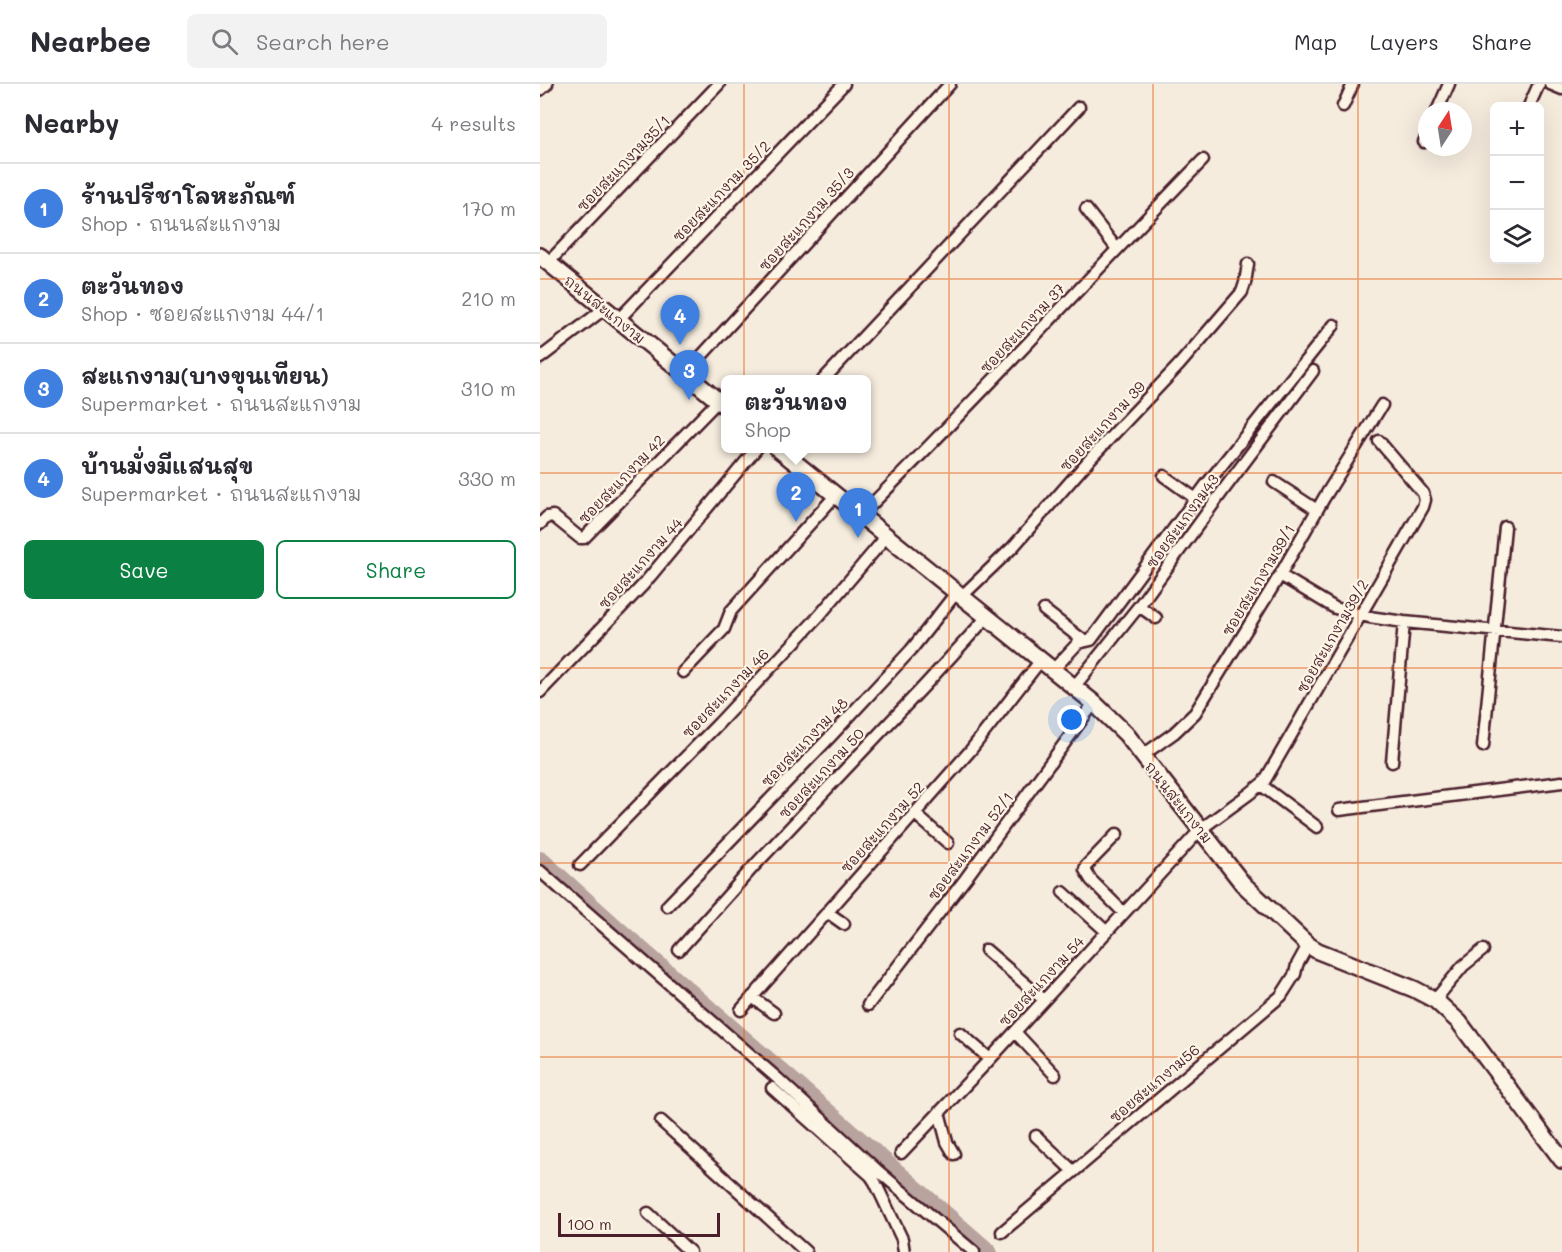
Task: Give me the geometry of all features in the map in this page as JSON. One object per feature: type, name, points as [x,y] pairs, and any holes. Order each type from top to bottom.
[{"type":"street","points":[[540,90],[547,84]]},
{"type":"street","name":"ซอยสะแกงาม35/1","points":[[544,260],[719,84]]},
{"type":"street","name":"ซอยสะแกงาม 35/2","points":[[619,319],[844,84]]},
{"type":"street","name":"ซอยสะแกงาม 35/3","points":[[684,375],[950,84]]},
{"type":"street","points":[[1343,106],[1353,84]]},
{"type":"street","points":[[1441,102],[1449,84]]},
{"type":"street","points":[[1531,102],[1539,84]]},
{"type":"street","points":[[1550,84],[1562,89]]},
{"type":"street","points":[[828,375],[1079,107]]},
{"type":"street","name":"ซอยสะแกงาม 37","points":[[860,516],[1002,372],[1203,160]]},
{"type":"street","points":[[1086,209],[1117,249]]},
{"type":"street","name":"ถนนสะแกงาม","points":[[544,260],[721,403]]},
{"type":"street","name":"ซอยสะแกงาม 39","points":[[959,595],[1013,547],[1091,458],[1193,349],[1242,292],[1248,264]]},
{"type":"street","points":[[540,358],[604,309]]},
{"type":"street","points":[[1053,670],[1078,643],[1091,640],[1196,499],[1334,325]]},
{"type":"street","name":"ซอยสะแกงาม43","points":[[1074,687],[1139,606],[1312,371]]},
{"type":"street","name":"ซอยสะแกงาม 42","points":[[540,524],[547,517],[553,516],[580,538],[584,538],[721,405]]},
{"type":"street","name":"ซอยสะแกงาม39/1","points":[[1143,755],[1174,733],[1195,713],[1382,405]]},
{"type":"street","name":"ซอยสะแกงาม39/2","points":[[1201,829],[1264,782],[1423,507],[1425,500],[1423,492],[1379,441]]},
{"type":"street","name":"ซอยสะแกงาม 44","points":[[540,692],[643,585],[753,453]]},
{"type":"street","name":"ถนนสะแกงาม","points":[[783,453],[1094,703],[1126,734],[1243,884],[1308,945],[1318,951],[1414,988],[1436,1000],[1459,1023],[1562,1160]]},
{"type":"street","points":[[1164,476],[1196,499]]},
{"type":"street","points":[[1274,482],[1317,510]]},
{"type":"street","points":[[682,672],[724,628],[731,611],[835,496]]},
{"type":"street","points":[[1483,746],[1504,527]]},
{"type":"street","name":"ซอยสะแกงาม 46","points":[[580,865],[719,723],[819,616],[886,537]]},
{"type":"street","points":[[1280,575],[1335,608],[1361,615],[1404,622],[1562,637]]},
{"type":"street","name":"ซอยสะแกงาม 48","points":[[667,906],[912,650],[959,595]]},
{"type":"street","points":[[1139,606],[1156,618]]},
{"type":"street","points":[[1044,610],[1084,641]]},
{"type":"street","name":"ซอยสะแกงาม 50","points":[[679,951],[755,865],[987,617]]},
{"type":"street","points":[[1392,762],[1404,622]]},
{"type":"street","name":"ซอยสะแกงาม 52","points":[[741,1010],[970,751],[1041,660]]},
{"type":"street","name":"ซอยสะแกงาม 52/1","points":[[868,1005],[973,868],[1094,703]]},
{"type":"street","points":[[1338,810],[1562,782]]},
{"type":"street","points":[[1261,785],[1317,827]]},
{"type":"street","points":[[914,813],[948,843]]},
{"type":"street","name":"ซอยสะแกงาม 54","points":[[901,1153],[1201,829]]},
{"type":"street","points":[[1116,834],[1086,866],[1085,870],[1091,880],[1124,912]]},
{"type":"street","points":[[540,871],[777,1078],[877,1170],[974,1252]]},
{"type":"street","points":[[1064,892],[1107,932]]},
{"type":"street","points":[[827,912],[844,924]]},
{"type":"street","name":"ซอยสะแกงาม56","points":[[1002,1232],[1281,996],[1295,974],[1297,965],[1308,945]]},
{"type":"street","points":[[986,950],[1044,999]]},
{"type":"street","points":[[1436,1000],[1463,966],[1483,950]]},
{"type":"street","points":[[752,997],[774,1013]]},
{"type":"street","points":[[1015,1032],[1055,1075]]},
{"type":"street","points":[[960,1034],[990,1059]]},
{"type":"street","points":[[772,1088],[871,1176],[902,1239],[904,1252]]},
{"type":"street","points":[[939,1112],[947,1142],[954,1154]]},
{"type":"street","points":[[661,1121],[806,1252]]},
{"type":"street","points":[[1036,1136],[1073,1171]]},
{"type":"street","points":[[648,1213],[690,1252]]},
{"type":"waterway","points":[[540,861],[987,1252]]},
{"type":"place","name":"บ้านมั่งมีแสนสุข","points":[[680,345]]},
{"type":"place","name":"สะแกงาม(บางขุนเทียน)","points":[[689,400]]},
{"type":"place","name":"ตะวันทอง","points":[[796,522]]},
{"type":"place","name":"ร้านปรีชาโลหะภัณฑ์","points":[[858,538]]}]
